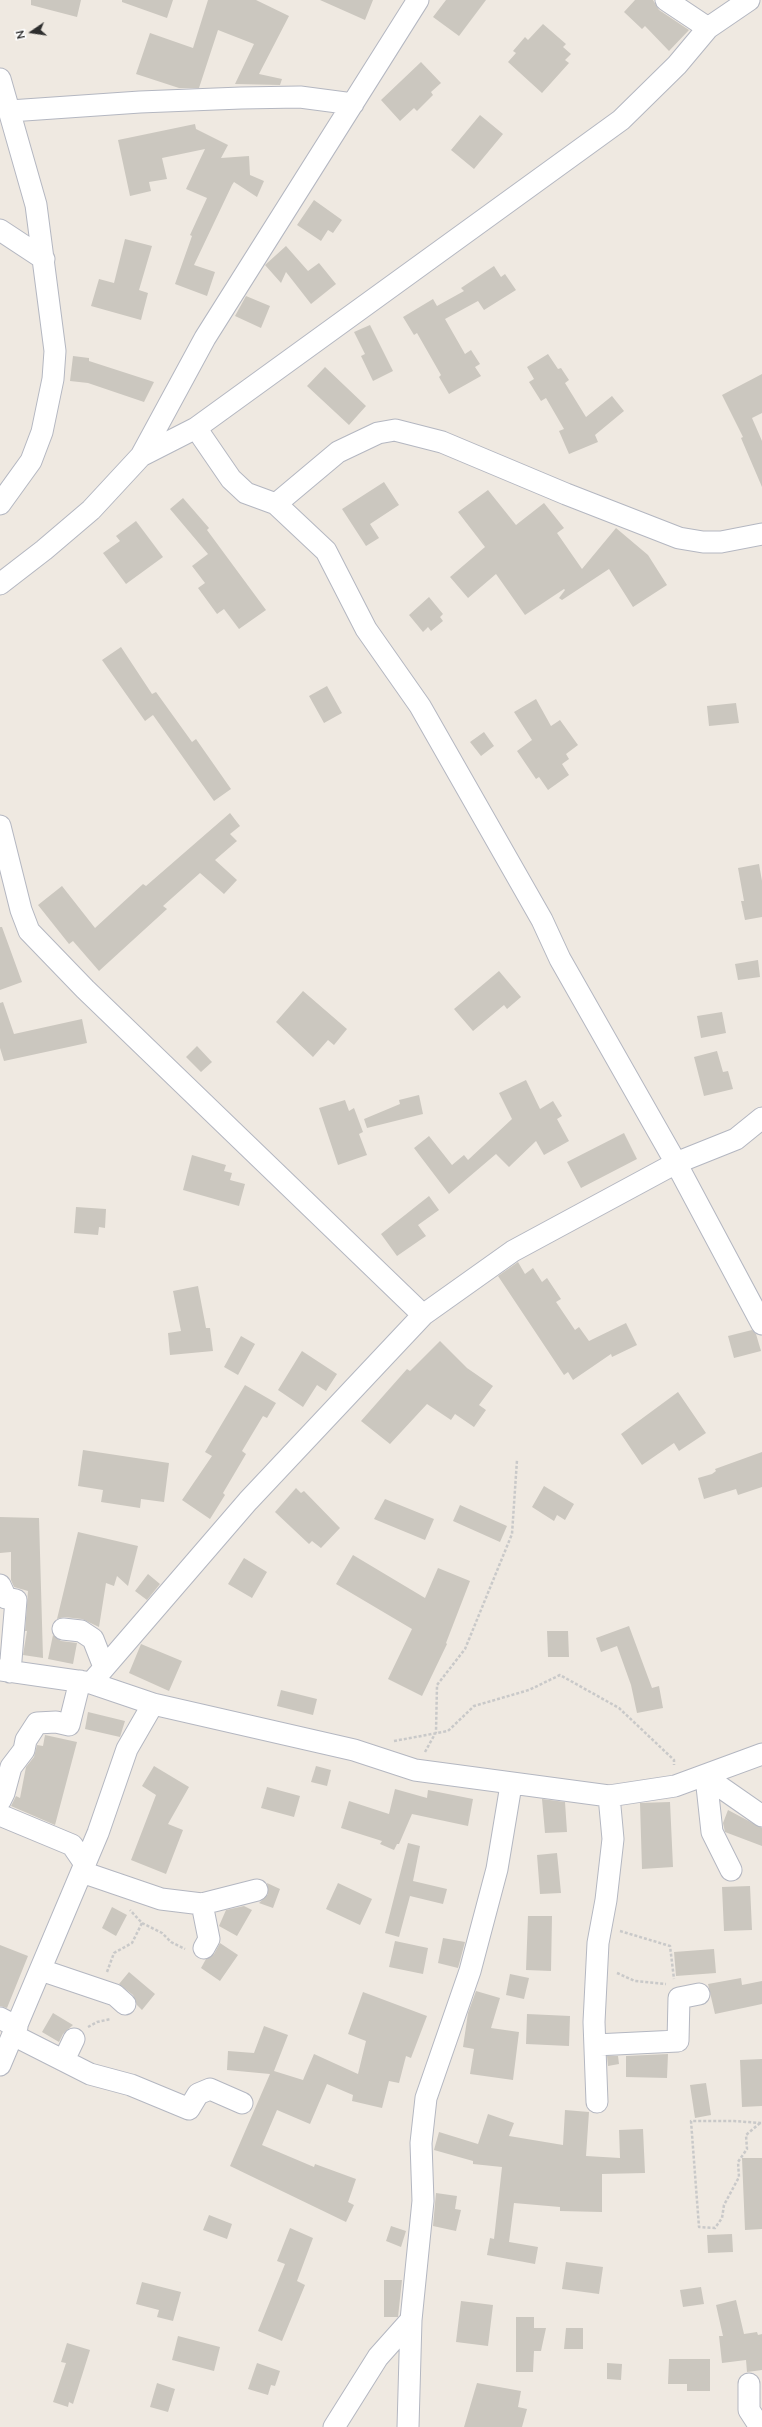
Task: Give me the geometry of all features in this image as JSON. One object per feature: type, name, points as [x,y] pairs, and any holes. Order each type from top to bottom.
[{"type":"street","points":[[0,584],[44,550],[91,510],[141,456],[205,338],[418,0]]},
{"type":"street","points":[[666,0],[708,28]]},
{"type":"street","points":[[141,456],[196,428],[621,120],[677,65],[708,28],[749,0]]},
{"type":"street","points":[[0,79],[36,205],[55,351],[53,379],[42,432],[31,461],[0,504]]},
{"type":"street","points":[[10,111],[140,102],[242,98],[300,97],[353,104]]},
{"type":"street","points":[[0,230],[44,259]]},
{"type":"street","points":[[196,428],[231,479],[246,492],[276,504],[326,551],[366,629],[420,706],[483,814],[542,920],[560,959],[676,1163],[762,1324]]},
{"type":"street","points":[[276,504],[338,452],[378,433],[395,430],[442,442],[566,494],[680,538],[703,542],[721,542],[762,534]]},
{"type":"street","points":[[0,826],[21,910],[29,931],[85,989],[423,1315]]},
{"type":"street","points":[[0,1801],[4,1793],[11,1767],[24,1750],[26,1740],[37,1723],[56,1722],[69,1725],[85,1682],[104,1667],[248,1501],[423,1315],[513,1251],[676,1163],[736,1138],[762,1118]]},
{"type":"street","points":[[0,1585],[6,1598],[16,1600],[5,1671],[85,1682],[153,1704],[354,1750],[415,1770],[511,1785],[609,1796],[676,1786],[706,1777],[762,1754]]},
{"type":"street","points":[[63,1629],[81,1631],[93,1639],[104,1667]]},
{"type":"street","points":[[0,2065],[10,2027],[41,1970],[83,1868],[127,1749],[153,1704]]},
{"type":"street","points":[[706,1777],[762,1816]]},
{"type":"street","points":[[706,1777],[712,1832],[731,1870]]},
{"type":"street","points":[[408,2427],[411,2320],[423,2201],[421,2143],[426,2098],[470,1971],[497,1869],[511,1785]]},
{"type":"street","points":[[597,2102],[594,2022],[596,1972],[613,1839],[609,1796]]},
{"type":"street","points":[[0,1815],[72,1845],[83,1868],[131,1890],[161,1899],[202,1904],[257,1890]]},
{"type":"street","points":[[202,1904],[209,1939],[204,1948]]},
{"type":"street","points":[[41,1970],[115,1995],[125,2004]]},
{"type":"street","points":[[595,2045],[678,2041],[679,1998],[699,1994]]},
{"type":"street","points":[[10,2027],[90,2074],[131,2085],[189,2109],[198,2094],[210,2089],[242,2102]]},
{"type":"street","points":[[64,2060],[74,2039]]},
{"type":"street","points":[[334,2427],[378,2357],[411,2320]]},
{"type":"street","points":[[749,2384],[749,2410],[760,2427]]},
{"type":"path","points":[[415,1770],[436,1732],[437,1685],[464,1649],[512,1534],[517,1460]]},
{"type":"path","points":[[391,1742],[448,1730],[474,1706],[529,1690],[560,1676],[619,1708],[674,1760],[676,1786]]},
{"type":"path","points":[[131,1890],[126,1902],[131,1914],[142,1923],[162,1933],[171,1942],[181,1948],[201,1951],[204,1948]]},
{"type":"path","points":[[602,1920],[615,1930],[670,1946],[674,1983]]},
{"type":"path","points":[[100,1989],[114,1953],[132,1942],[142,1923]]},
{"type":"path","points":[[596,1972],[621,1973],[635,1981],[669,1984]]},
{"type":"path","points":[[74,2039],[79,2032],[97,2022],[124,2015],[125,2004]]},
{"type":"path","points":[[691,2121],[761,2123],[746,2135],[747,2149],[738,2162],[740,2177],[724,2205],[722,2218],[715,2228],[700,2227],[691,2121]]},
{"type":"building","points":[[31,0],[81,0],[77,17],[31,5]]},
{"type":"building","points":[[122,0],[173,0],[167,18],[122,2]]},
{"type":"building","points":[[208,0],[256,0],[289,16],[259,74],[282,79],[280,85],[235,84],[254,44],[218,30],[199,88],[179,88],[136,74],[150,33],[193,48]]},
{"type":"building","points":[[320,0],[373,0],[365,20]]},
{"type":"building","points":[[446,0],[486,0],[459,36],[433,17]]},
{"type":"building","points":[[635,0],[653,0],[659,10],[689,30],[669,51],[645,26],[642,29],[624,12]]},
{"type":"building","points":[[543,24],[566,44],[563,47],[571,54],[565,60],[569,63],[542,93],[508,62],[516,53],[513,51],[525,37],[528,40]]},
{"type":"building","points":[[421,62],[441,83],[431,92],[433,95],[417,111],[414,108],[400,121],[381,100]]},
{"type":"building","points":[[480,115],[503,134],[474,169],[451,150]]},
{"type":"building","points":[[195,124],[196,129],[228,145],[221,158],[249,156],[250,175],[264,181],[257,197],[234,182],[232,185],[194,265],[215,272],[207,296],[175,284],[192,236],[190,235],[207,198],[186,189],[205,149],[162,158],[167,179],[149,182],[151,191],[130,196],[118,140]]},
{"type":"building","points":[[314,200],[342,220],[333,233],[328,230],[321,241],[297,225]]},
{"type":"building","points":[[125,239],[152,246],[139,290],[148,293],[141,320],[91,306],[99,279],[114,283]]},
{"type":"building","points":[[286,246],[308,271],[319,263],[336,284],[311,304],[286,272],[281,283],[265,265]]},
{"type":"building","points":[[494,266],[501,277],[505,274],[516,290],[484,310],[478,301],[445,319],[465,354],[471,350],[480,364],[475,367],[481,376],[449,394],[439,377],[441,375],[417,333],[414,335],[403,317],[433,299],[437,306],[464,291],[461,288]]},
{"type":"building","points":[[246,296],[270,306],[261,328],[235,316]]},
{"type":"building","points":[[370,325],[393,371],[373,381],[361,356],[365,354],[354,332]]},
{"type":"building","points":[[548,354],[558,369],[561,368],[569,380],[565,383],[586,417],[612,396],[624,411],[595,435],[598,442],[569,454],[559,431],[564,429],[546,398],[541,401],[529,382],[534,379],[527,367]]},
{"type":"building","points":[[73,356],[89,358],[89,361],[154,382],[144,402],[88,383],[70,381]]},
{"type":"building","points":[[325,367],[366,406],[349,425],[307,386]]},
{"type":"building","points":[[762,374],[762,413],[752,418],[762,441],[762,487],[741,438],[743,437],[722,395]]},
{"type":"building","points":[[384,482],[399,505],[370,524],[379,538],[366,546],[342,509]]},
{"type":"building","points":[[488,490],[516,525],[544,503],[564,528],[557,533],[582,569],[616,528],[648,555],[667,585],[633,607],[609,569],[562,600],[559,598],[565,590],[564,589],[525,615],[496,574],[468,598],[450,577],[485,547],[458,512]]},
{"type":"building","points":[[183,498],[209,528],[207,530],[266,610],[239,629],[224,609],[217,614],[198,588],[205,583],[192,566],[208,554],[170,509]]},
{"type":"building","points":[[136,521],[163,557],[126,584],[103,553],[120,541],[116,536]]},
{"type":"building","points":[[429,597],[443,614],[440,617],[443,621],[431,631],[428,627],[423,632],[409,615]]},
{"type":"building","points":[[121,647],[152,694],[156,692],[192,742],[196,739],[231,789],[214,801],[153,715],[145,721],[102,660]]},
{"type":"building","points":[[327,686],[342,713],[324,723],[309,696]]},
{"type":"building","points":[[536,699],[551,726],[560,720],[578,745],[566,754],[569,759],[562,764],[569,775],[548,790],[539,777],[536,779],[517,751],[532,740],[514,712]]},
{"type":"building","points":[[736,703],[739,723],[709,726],[707,706]]},
{"type":"building","points":[[484,732],[494,746],[481,756],[470,742]]},
{"type":"building","points":[[230,813],[240,826],[230,834],[237,841],[215,860],[237,880],[224,894],[200,873],[163,906],[167,909],[99,971],[73,941],[69,944],[38,905],[62,886],[95,928],[143,884],[146,886]]},
{"type":"building","points":[[759,864],[762,881],[762,917],[745,920],[741,901],[744,901],[738,868]]},
{"type":"building","points":[[0,927],[2,927],[22,982],[0,990]]},
{"type":"building","points":[[758,960],[760,977],[738,980],[735,964]]},
{"type":"building","points":[[499,971],[521,997],[507,1009],[504,1005],[473,1031],[454,1009]]},
{"type":"building","points":[[303,991],[347,1029],[334,1045],[328,1040],[313,1057],[276,1022]]},
{"type":"building","points":[[3,1002],[14,1034],[82,1019],[87,1043],[4,1061],[0,1048],[0,1003]]},
{"type":"building","points":[[722,1012],[726,1033],[701,1038],[697,1016]]},
{"type":"building","points":[[197,1046],[212,1062],[201,1072],[186,1057]]},
{"type":"building","points":[[717,1051],[723,1072],[728,1071],[733,1089],[704,1096],[694,1057]]},
{"type":"building","points":[[526,1080],[540,1109],[553,1101],[562,1116],[557,1119],[569,1141],[544,1155],[536,1141],[509,1167],[496,1154],[449,1194],[414,1148],[429,1136],[452,1165],[464,1155],[468,1160],[512,1119],[499,1093]]},
{"type":"building","points":[[419,1095],[423,1114],[367,1128],[364,1119],[400,1104],[399,1100]]},
{"type":"building","points":[[345,1100],[349,1111],[354,1108],[363,1132],[359,1134],[367,1155],[338,1165],[319,1108]]},
{"type":"building","points":[[624,1133],[637,1159],[581,1188],[567,1162]]},
{"type":"building","points":[[192,1155],[226,1165],[224,1171],[232,1173],[230,1180],[245,1184],[239,1206],[183,1190]]},
{"type":"building","points":[[429,1196],[439,1210],[418,1225],[426,1236],[397,1256],[381,1234]]},
{"type":"building","points":[[76,1207],[106,1209],[105,1228],[99,1227],[98,1235],[74,1233]]},
{"type":"building","points":[[518,1262],[525,1274],[533,1268],[542,1282],[547,1278],[561,1299],[556,1302],[575,1330],[579,1327],[589,1341],[626,1323],[637,1345],[612,1357],[611,1354],[573,1380],[568,1372],[564,1375],[498,1276]]},
{"type":"building","points":[[198,1286],[206,1328],[210,1328],[213,1351],[170,1355],[168,1333],[181,1331],[173,1291]]},
{"type":"building","points":[[752,1330],[756,1334],[761,1351],[734,1358],[728,1336]]},
{"type":"building","points":[[241,1336],[255,1344],[238,1375],[224,1367]]},
{"type":"building","points":[[440,1341],[467,1368],[493,1386],[479,1405],[486,1410],[474,1427],[455,1414],[451,1420],[427,1404],[390,1444],[361,1421],[407,1369],[410,1371]]},
{"type":"building","points":[[302,1351],[337,1374],[326,1391],[317,1385],[303,1407],[278,1390]]},
{"type":"building","points":[[245,1385],[276,1403],[267,1418],[263,1416],[242,1451],[246,1454],[223,1493],[225,1495],[210,1519],[182,1500],[212,1456],[205,1452]]},
{"type":"building","points":[[678,1392],[706,1433],[679,1451],[674,1443],[642,1465],[621,1434]]},
{"type":"building","points":[[83,1450],[169,1463],[164,1502],[141,1499],[140,1508],[101,1502],[103,1490],[78,1486]]},
{"type":"building","points":[[762,1452],[762,1487],[738,1495],[736,1489],[704,1499],[698,1478],[712,1474],[716,1471],[715,1469]]},
{"type":"building","points":[[544,1486],[574,1504],[565,1520],[557,1515],[554,1521],[532,1507]]},
{"type":"building","points":[[296,1488],[301,1493],[304,1491],[340,1528],[321,1548],[312,1541],[309,1544],[275,1512]]},
{"type":"building","points":[[385,1499],[434,1519],[425,1540],[374,1519]]},
{"type":"building","points":[[460,1505],[507,1526],[500,1542],[453,1521]]},
{"type":"building","points":[[0,1517],[39,1518],[43,1658],[23,1655],[27,1631],[25,1631],[28,1591],[14,1587],[11,1580],[11,1552],[0,1553]]},
{"type":"building","points":[[78,1532],[138,1546],[128,1586],[117,1576],[114,1586],[106,1583],[99,1627],[82,1619],[64,1617],[57,1619]]},
{"type":"building","points":[[353,1555],[425,1598],[438,1568],[470,1581],[446,1643],[447,1644],[422,1696],[388,1679],[412,1629],[336,1584]]},
{"type":"building","points":[[244,1558],[267,1572],[252,1598],[228,1584]]},
{"type":"building","points":[[148,1574],[160,1584],[147,1600],[135,1591]]},
{"type":"building","points":[[629,1626],[652,1688],[659,1686],[663,1708],[637,1713],[631,1685],[617,1646],[601,1652],[596,1638]]},
{"type":"building","points":[[547,1631],[568,1631],[569,1657],[548,1657]]},
{"type":"building","points":[[53,1635],[61,1641],[77,1643],[73,1664],[48,1659]]},
{"type":"building","points":[[141,1644],[182,1661],[169,1691],[129,1673]]},
{"type":"building","points":[[281,1690],[317,1699],[313,1715],[277,1706]]},
{"type":"building","points":[[88,1712],[125,1721],[120,1737],[85,1729]]},
{"type":"building","points":[[45,1735],[77,1742],[55,1825],[11,1806],[16,1796],[20,1798],[26,1767],[34,1757],[37,1745],[43,1746]]},
{"type":"building","points":[[154,1766],[189,1787],[168,1824],[183,1830],[166,1874],[131,1860],[156,1795],[142,1786]]},
{"type":"building","points":[[316,1766],[331,1770],[327,1786],[311,1782]]},
{"type":"building","points":[[267,1787],[300,1796],[294,1817],[261,1808]]},
{"type":"building","points":[[395,1789],[427,1798],[428,1790],[473,1799],[468,1826],[412,1814],[399,1844],[397,1844],[394,1850],[380,1844],[382,1841],[341,1828],[349,1801],[389,1814]]},
{"type":"building","points":[[542,1799],[565,1802],[567,1832],[545,1833]]},
{"type":"building","points":[[670,1802],[673,1867],[642,1869],[640,1803]]},
{"type":"building","points":[[728,1810],[762,1828],[762,1846],[725,1832],[723,1823]]},
{"type":"building","points":[[408,1843],[420,1846],[413,1881],[447,1889],[443,1904],[410,1896],[399,1937],[385,1933]]},
{"type":"building","points":[[557,1853],[561,1893],[540,1894],[537,1855]]},
{"type":"building","points":[[267,1883],[280,1889],[273,1908],[259,1903],[268,1894]]},
{"type":"building","points":[[338,1883],[372,1899],[360,1925],[326,1909]]},
{"type":"building","points":[[750,1886],[752,1930],[724,1931],[722,1887]]},
{"type":"building","points":[[244,1906],[252,1910],[237,1936],[219,1926],[226,1910]]},
{"type":"building","points":[[112,1907],[127,1915],[116,1936],[102,1928]]},
{"type":"building","points":[[528,1916],[552,1916],[551,1971],[526,1970]]},
{"type":"building","points":[[443,1938],[465,1942],[458,1968],[438,1963]]},
{"type":"building","points":[[395,1941],[428,1948],[423,1974],[389,1967]]},
{"type":"building","points":[[220,1943],[238,1955],[220,1981],[201,1968],[206,1959],[214,1954]]},
{"type":"building","points":[[0,1945],[28,1956],[7,2008],[0,2006]]},
{"type":"building","points":[[714,1949],[716,1973],[676,1976],[674,1952]]},
{"type":"building","points":[[129,1972],[155,1994],[142,2010],[137,2005],[133,1995],[119,1984]]},
{"type":"building","points":[[510,1974],[529,1978],[524,1999],[506,1995]]},
{"type":"building","points":[[741,1978],[742,1985],[762,1981],[762,2004],[715,2014],[708,1984]]},
{"type":"building","points":[[476,1991],[500,1998],[491,2028],[519,2032],[513,2080],[470,2074],[474,2049],[463,2047],[468,2013]]},
{"type":"building","points":[[363,1992],[427,2016],[411,2058],[406,2056],[399,2083],[389,2081],[382,2108],[352,2101],[353,2095],[327,2084],[310,2124],[277,2110],[262,2145],[314,2167],[315,2164],[356,2179],[348,2202],[354,2205],[346,2222],[230,2166],[270,2074],[227,2070],[228,2051],[254,2053],[264,2026],[288,2035],[274,2071],[303,2080],[314,2054],[358,2074],[366,2041],[348,2034]]},
{"type":"building","points":[[53,2013],[73,2025],[63,2034],[59,2042],[42,2032]]},
{"type":"building","points":[[527,2014],[570,2016],[569,2046],[526,2044]]},
{"type":"building","points":[[668,2054],[667,2078],[626,2077],[626,2056]]},
{"type":"building","points":[[607,2056],[618,2056],[619,2064],[608,2066]]},
{"type":"building","points":[[762,2059],[762,2106],[742,2107],[740,2060]]},
{"type":"building","points":[[706,2083],[711,2115],[695,2118],[690,2085]]},
{"type":"building","points":[[565,2110],[589,2112],[586,2156],[620,2158],[619,2130],[643,2129],[645,2173],[602,2174],[602,2212],[560,2211],[560,2207],[514,2203],[509,2242],[538,2247],[535,2264],[487,2255],[490,2238],[494,2239],[502,2167],[473,2164],[473,2161],[434,2150],[439,2132],[478,2144],[488,2114],[514,2123],[509,2136],[563,2145]]},
{"type":"building","points":[[742,2158],[762,2158],[762,2229],[745,2230]]},
{"type":"building","points":[[436,2193],[457,2196],[455,2209],[461,2210],[456,2231],[433,2226]]},
{"type":"building","points":[[209,2215],[232,2224],[227,2239],[203,2230]]},
{"type":"building","points":[[391,2226],[406,2231],[401,2247],[386,2241]]},
{"type":"building","points":[[290,2228],[313,2238],[297,2281],[305,2285],[282,2341],[258,2331],[285,2264],[277,2261]]},
{"type":"building","points":[[732,2234],[733,2252],[708,2253],[707,2235]]},
{"type":"building","points":[[566,2262],[603,2267],[599,2294],[562,2289]]},
{"type":"building","points":[[384,2280],[402,2280],[398,2317],[384,2317]]},
{"type":"building","points":[[142,2282],[181,2292],[173,2321],[157,2317],[159,2310],[136,2304]]},
{"type":"building","points":[[701,2287],[704,2304],[683,2307],[680,2290]]},
{"type":"building","points":[[736,2300],[744,2334],[757,2332],[758,2335],[762,2334],[762,2370],[747,2372],[746,2360],[722,2363],[719,2336],[723,2336],[716,2305]]},
{"type":"building","points":[[461,2301],[493,2305],[488,2346],[456,2342]]},
{"type":"building","points":[[516,2317],[534,2317],[534,2328],[546,2328],[541,2351],[534,2351],[533,2372],[516,2372]]},
{"type":"building","points":[[566,2328],[583,2328],[583,2349],[564,2349]]},
{"type":"building","points":[[178,2336],[220,2347],[214,2371],[172,2360]]},
{"type":"building","points":[[67,2343],[90,2350],[73,2404],[69,2402],[68,2407],[53,2402],[66,2363],[61,2362]]},
{"type":"building","points":[[669,2359],[710,2359],[710,2391],[687,2391],[687,2384],[668,2384]]},
{"type":"building","points":[[257,2363],[280,2371],[275,2386],[271,2385],[268,2395],[248,2389]]},
{"type":"building","points":[[607,2363],[622,2364],[621,2380],[607,2379]]},
{"type":"building","points":[[157,2383],[175,2389],[168,2412],[150,2407]]},
{"type":"building","points":[[477,2383],[521,2391],[518,2407],[527,2409],[522,2427],[464,2427]]}]
